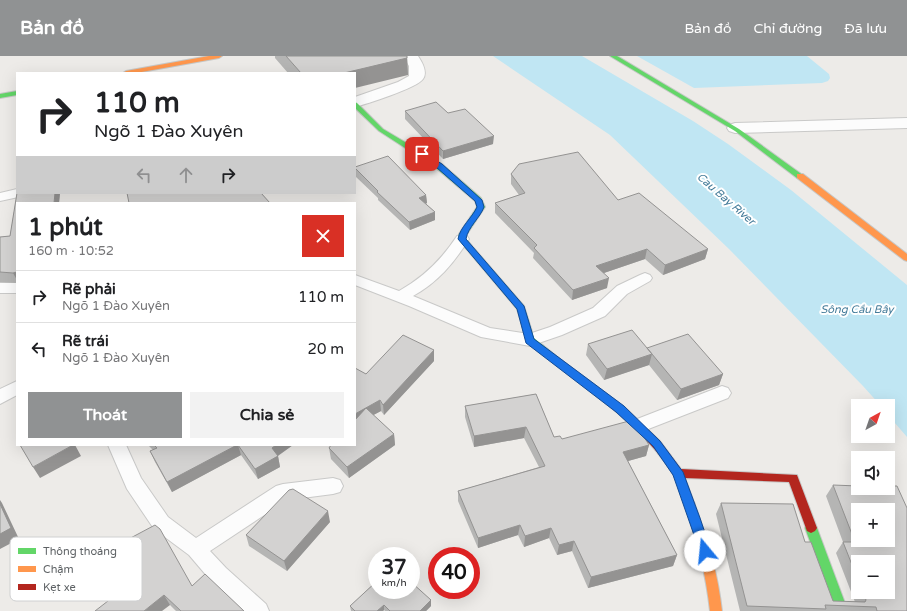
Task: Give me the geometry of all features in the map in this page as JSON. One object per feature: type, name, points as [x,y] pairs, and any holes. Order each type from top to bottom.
[{"type":"street","points":[[131,72],[219,56]]},
{"type":"street","points":[[356,103],[403,85],[416,78],[418,68],[410,56]]},
{"type":"street","points":[[613,56],[735,128],[907,258]]},
{"type":"street","points":[[0,96],[16,93]]},
{"type":"street","points":[[356,104],[381,130],[439,166],[478,200],[481,207],[463,234],[462,239],[521,308],[530,340],[620,409],[656,444],[678,472],[695,518],[705,551],[714,586],[716,611]]},
{"type":"street","points":[[735,128],[907,123]]},
{"type":"street","points":[[678,472],[793,478],[842,611]]},
{"type":"lane","points":[[0,197],[16,193]]},
{"type":"lane","points":[[400,297],[418,287],[433,276],[455,251],[462,239]]},
{"type":"lane","points":[[356,280],[487,333],[530,340],[599,312],[622,290],[645,278]]},
{"type":"lane","points":[[0,288],[16,288]]},
{"type":"lane","points":[[0,397],[16,388]]},
{"type":"lane","points":[[638,426],[722,393]]},
{"type":"lane","points":[[117,446],[134,483],[161,523],[196,549],[219,575],[258,611]]},
{"type":"lane","points":[[196,549],[283,492],[333,486]]},
{"type":"water","name":"Sông Cầu Bây","points":[[493,56],[582,56],[693,121],[728,144],[791,190],[907,285],[907,437],[895,423],[895,399],[875,399],[729,249],[610,135]]},
{"type":"water","points":[[637,56],[807,56],[829,74],[830,78],[828,81],[822,83],[694,88]]},
{"type":"building","points":[[286,56],[407,56],[407,58],[348,72],[300,72]]},
{"type":"building","points":[[436,102],[448,113],[465,109],[494,136],[443,151],[405,111]]},
{"type":"building","points":[[578,152],[618,200],[639,193],[708,249],[665,265],[647,249],[596,266],[609,278],[573,290],[534,248],[537,245],[495,203],[525,193],[511,174],[519,164]]},
{"type":"building","points":[[388,156],[426,195],[419,198],[435,212],[409,222],[377,192],[378,191],[356,169],[356,167]]},
{"type":"building","points":[[17,194],[55,194],[54,202],[16,202],[16,272],[0,272],[0,237],[10,236]]},
{"type":"building","points":[[127,194],[262,194],[269,202],[129,202]]},
{"type":"building","points":[[632,330],[652,354],[607,369],[588,344]]},
{"type":"building","points":[[688,334],[723,374],[681,389],[647,348]]},
{"type":"building","points":[[403,335],[434,350],[383,405],[380,400],[356,413],[356,369],[366,374]]},
{"type":"building","points":[[536,394],[554,437],[560,436],[562,439],[629,421],[641,432],[649,445],[623,452],[677,555],[591,577],[574,541],[559,545],[551,528],[525,536],[520,525],[478,538],[458,491],[545,466],[526,427],[474,436],[465,406]]},
{"type":"building","points":[[366,408],[394,434],[347,467],[329,448],[330,446],[356,446],[356,419]]},
{"type":"building","points":[[21,446],[71,446],[33,467]]},
{"type":"building","points":[[155,446],[235,446],[167,482],[150,451],[157,448]]},
{"type":"building","points":[[239,446],[275,446],[272,448],[278,456],[255,469]]},
{"type":"building","points":[[833,485],[851,486],[851,495],[895,495],[895,486],[897,486],[907,508],[907,611],[877,611],[876,607],[825,605],[826,609],[747,606],[721,503],[793,504],[805,542],[811,542],[833,601],[865,602],[866,599],[895,599],[895,555],[851,555],[851,562],[843,542],[851,542],[851,547],[895,547],[895,503],[851,503],[851,532]]},
{"type":"building","points":[[293,489],[328,511],[284,561],[246,535],[289,490]]},
{"type":"building","points":[[0,504],[11,528],[0,534]]},
{"type":"building","points":[[155,525],[160,529],[192,586],[205,574],[244,611],[181,611],[164,595],[144,611],[95,611],[108,601],[142,601],[142,537],[132,537]]},
{"type":"building","points":[[368,589],[368,599],[420,599],[420,590],[428,599],[431,600],[420,611],[390,611],[384,605],[377,611],[355,611],[350,606]]},
{"type":"traffic: fast","points":[[613,56],[737,130],[800,176]]},
{"type":"traffic: fast","points":[[0,96],[16,93]]},
{"type":"traffic: fast","points":[[356,105],[381,130],[439,166],[478,200],[481,207],[463,234],[462,239],[521,308],[530,340],[557,361]]},
{"type":"traffic: fast","points":[[811,528],[842,611]]},
{"type":"traffic: slow","points":[[131,72],[219,56]]},
{"type":"traffic: slow","points":[[800,176],[907,258]]},
{"type":"traffic: slow","points":[[690,505],[707,557],[716,611]]},
{"type":"traffic: jam","points":[[557,361],[620,409],[656,444],[678,473],[690,505]]},
{"type":"traffic: jam","points":[[678,473],[793,478],[811,528]]},
{"type":"route","points":[[422,154],[439,166],[478,200],[481,207],[467,227],[462,239],[521,308],[530,340],[620,409],[656,444],[678,472],[695,518],[705,551]]},
{"type":"water label","name":"Cau Bay River","points":[[726,199]]}]
